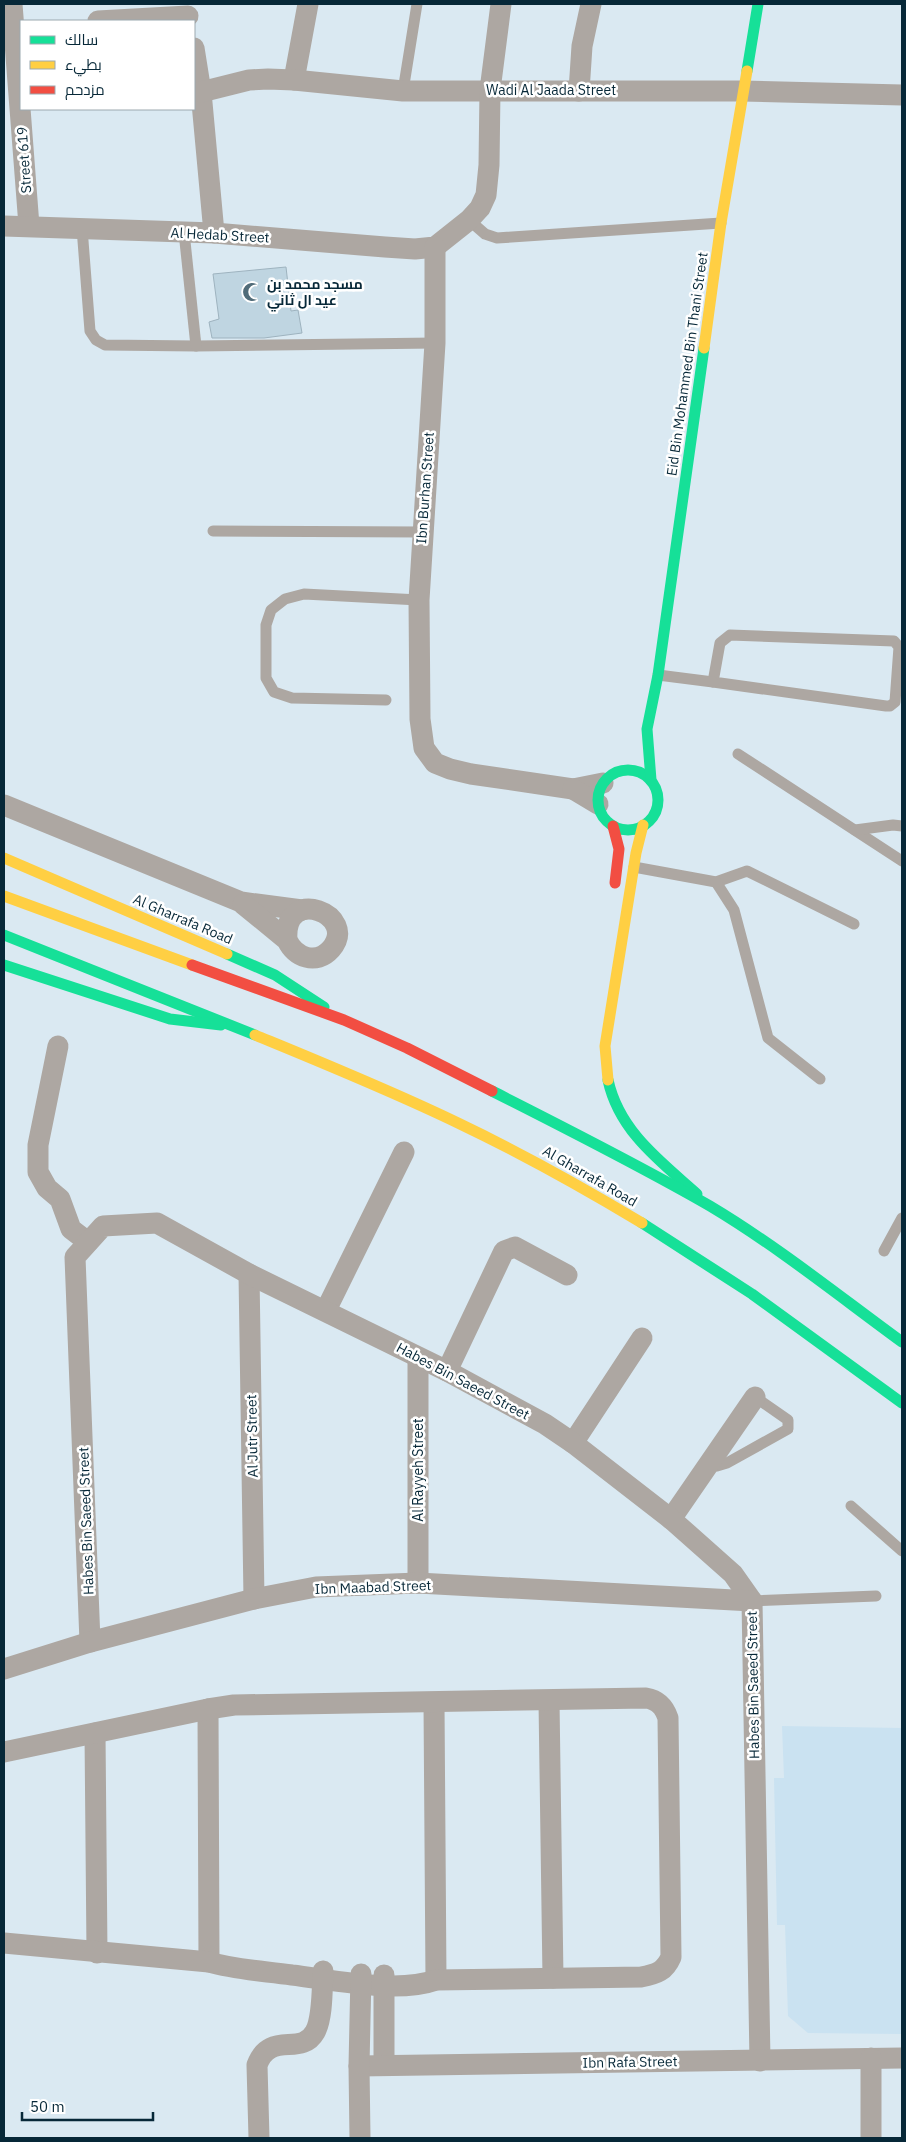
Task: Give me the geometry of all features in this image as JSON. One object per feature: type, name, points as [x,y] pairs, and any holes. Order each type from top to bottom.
[{"type":"main road","name":"Eid Bin Mohammed Bin Thani Street","points":[[651,780],[648,729],[658,675],[721,223],[758,4]]},
{"type":"main road","name":"Eid Bin Mohammed Bin Thani Street","points":[[638,745],[648,729]]},
{"type":"main road","points":[[627,765],[651,780],[655,787],[657,804],[650,820],[643,826],[625,830],[613,826],[603,816],[600,793],[616,772],[627,765]]},
{"type":"main road","points":[[613,826],[618,848],[613,897]]},
{"type":"main road","points":[[643,826],[634,867],[604,1066],[613,1104],[621,1119],[651,1152],[712,1207]]},
{"type":"main road","name":"Al Gharrafa Road","points":[[4,858],[275,975],[344,1020]]},
{"type":"main road","name":"Al Gharrafa Road","points":[[4,896],[344,1020],[407,1048],[578,1134],[712,1207],[787,1257],[902,1342]]},
{"type":"main road","name":"Al Gharrafa Road","points":[[4,935],[116,977],[341,1071],[484,1135],[614,1206],[735,1283],[851,1364],[902,1403]]},
{"type":"main road","name":"Al Gharrafa Road","points":[[4,965],[170,1019],[235,1027]]},
{"type":"main road","points":[[596,1029],[604,1030],[609,1025]]},
{"type":"street","name":"Street 619","points":[[12,4],[29,226]]},
{"type":"street","points":[[294,80],[308,4]]},
{"type":"street","points":[[435,247],[470,220],[480,208],[488,187],[490,90],[501,4]]},
{"type":"street","points":[[578,91],[582,46],[591,4]]},
{"type":"street","points":[[111,20],[188,14]]},
{"type":"street","points":[[195,54],[201,92],[214,233]]},
{"type":"street","name":"Wadi Al Jaada Street","points":[[201,92],[249,80],[294,80],[403,91],[742,90],[902,95]]},
{"type":"street","name":"Al Hedab Street","points":[[4,226],[214,233],[415,249],[435,247]]},
{"type":"street","name":"Ibn Burhan Street","points":[[435,247],[435,343],[419,600],[420,719],[424,748],[435,763],[450,769],[471,774],[600,793]]},
{"type":"street","points":[[4,805],[241,902],[302,910]]},
{"type":"street","points":[[241,902],[287,940]]},
{"type":"street","points":[[311,908],[320,910],[328,914],[334,922],[336,940],[324,955],[316,958],[306,958],[291,948],[287,940],[286,931],[289,922],[294,915],[302,910],[311,908]]},
{"type":"street","points":[[58,1046],[38,1145],[38,1172],[47,1188],[60,1199],[71,1229],[88,1242]]},
{"type":"street","points":[[326,1310],[404,1152]]},
{"type":"street","name":"Habes Bin Saeed Street","points":[[90,1642],[75,1256],[103,1226],[156,1223],[249,1274],[326,1310],[447,1371],[545,1424],[573,1443],[671,1519],[733,1574],[752,1601],[760,2061]]},
{"type":"street","points":[[447,1371],[504,1251],[515,1247],[567,1275]]},
{"type":"street","name":"Al Jutr Street","points":[[249,1274],[254,1599]]},
{"type":"street","points":[[573,1443],[642,1338]]},
{"type":"street","name":"Al Rayyeh Street","points":[[418,1358],[418,1584]]},
{"type":"street","points":[[671,1519],[755,1397]]},
{"type":"street","name":"Ibn Maabad Street","points":[[4,1669],[90,1642],[254,1599],[316,1588],[418,1584],[752,1601]]},
{"type":"street","points":[[4,1752],[208,1709],[247,1705],[646,1698],[661,1704],[666,1710],[668,1718],[671,1957],[668,1966],[660,1972],[651,1975],[436,1980],[410,1974],[384,1980],[323,1975],[244,1960],[232,1959],[209,1962],[4,1943]]},
{"type":"street","points":[[550,1701],[553,1978]]},
{"type":"street","points":[[434,1703],[436,1980]]},
{"type":"street","points":[[208,1709],[209,1962]]},
{"type":"street","points":[[95,1733],[98,1953]]},
{"type":"street","points":[[259,2138],[257,2065],[260,2056],[275,2045],[304,2043],[315,2032],[319,2017],[323,1975]]},
{"type":"street","points":[[360,2138],[361,1979]]},
{"type":"street","points":[[384,1980],[384,2065]]},
{"type":"street","points":[[871,2058],[871,2138]]},
{"type":"street","name":"Ibn Rafa Street","points":[[359,2066],[902,2058]]},
{"type":"lane","points":[[403,91],[417,4]]},
{"type":"lane","points":[[470,220],[485,234],[497,238],[721,223]]},
{"type":"lane","points":[[82,228],[88,321],[90,331],[96,340],[105,345],[196,346],[435,343]]},
{"type":"lane","points":[[184,232],[196,346]]},
{"type":"lane","points":[[213,531],[422,532]]},
{"type":"lane","points":[[386,700],[292,698],[274,692],[266,678],[266,625],[272,610],[285,599],[304,594],[419,600]]},
{"type":"lane","points":[[658,675],[890,706],[895,702],[896,698],[900,647],[894,641],[889,640],[730,635],[720,643],[713,682]]},
{"type":"lane","points":[[738,754],[902,861]]},
{"type":"lane","points":[[855,830],[893,825],[902,826]]},
{"type":"lane","points":[[634,867],[716,882],[747,871],[854,924]]},
{"type":"lane","points":[[716,882],[734,910],[768,1038],[820,1079]]},
{"type":"lane","points":[[884,1251],[902,1218]]},
{"type":"lane","points":[[708,1465],[717,1466],[727,1463],[788,1430],[790,1422],[755,1397]]},
{"type":"lane","points":[[852,1506],[902,1551]]},
{"type":"lane","points":[[752,1601],[876,1596]]},
{"type":"shaded area","points":[[782,1726],[902,1728],[902,2034],[808,2033],[788,2016],[785,1925],[777,1925],[774,1778],[784,1778]]},
{"type":"building","name":"مسجد محمد بن عيد ال ثاني","points":[[286,267],[291,311],[298,310],[302,333],[264,338],[212,338],[209,322],[219,319],[213,274]]},
{"type":"traffic: fast","points":[[747,71],[758,4]]},
{"type":"traffic: fast","points":[[651,780],[647,729],[658,675],[704,348]]},
{"type":"traffic: fast","points":[[628,770],[645,775],[653,783],[658,800],[653,817],[645,825],[628,830],[611,825],[603,817],[598,800],[603,783],[611,775],[628,770]]},
{"type":"traffic: fast","points":[[4,935],[255,1035]]},
{"type":"traffic: fast","points":[[227,954],[275,975],[324,1007]]},
{"type":"traffic: fast","points":[[4,965],[170,1019],[221,1025]]},
{"type":"traffic: fast","points":[[608,1080],[613,1098],[631,1130],[655,1157],[697,1194]]},
{"type":"traffic: fast","points":[[492,1091],[629,1161],[735,1221],[784,1254],[902,1342]]},
{"type":"traffic: fast","points":[[642,1223],[752,1294],[902,1403]]},
{"type":"traffic: slow","points":[[704,348],[721,223],[747,71]]},
{"type":"traffic: slow","points":[[608,1080],[605,1046],[636,853],[643,825]]},
{"type":"traffic: slow","points":[[4,858],[227,954]]},
{"type":"traffic: slow","points":[[4,896],[192,965]]},
{"type":"traffic: slow","points":[[255,1035],[383,1088],[458,1123],[505,1146],[642,1223]]},
{"type":"traffic: jam","points":[[613,826],[619,849],[615,883]]},
{"type":"traffic: jam","points":[[192,965],[344,1020],[407,1048],[492,1091]]},
{"type":"place","name":"مسجد محمد بن عيد ال ثاني","points":[[252,292]]}]
